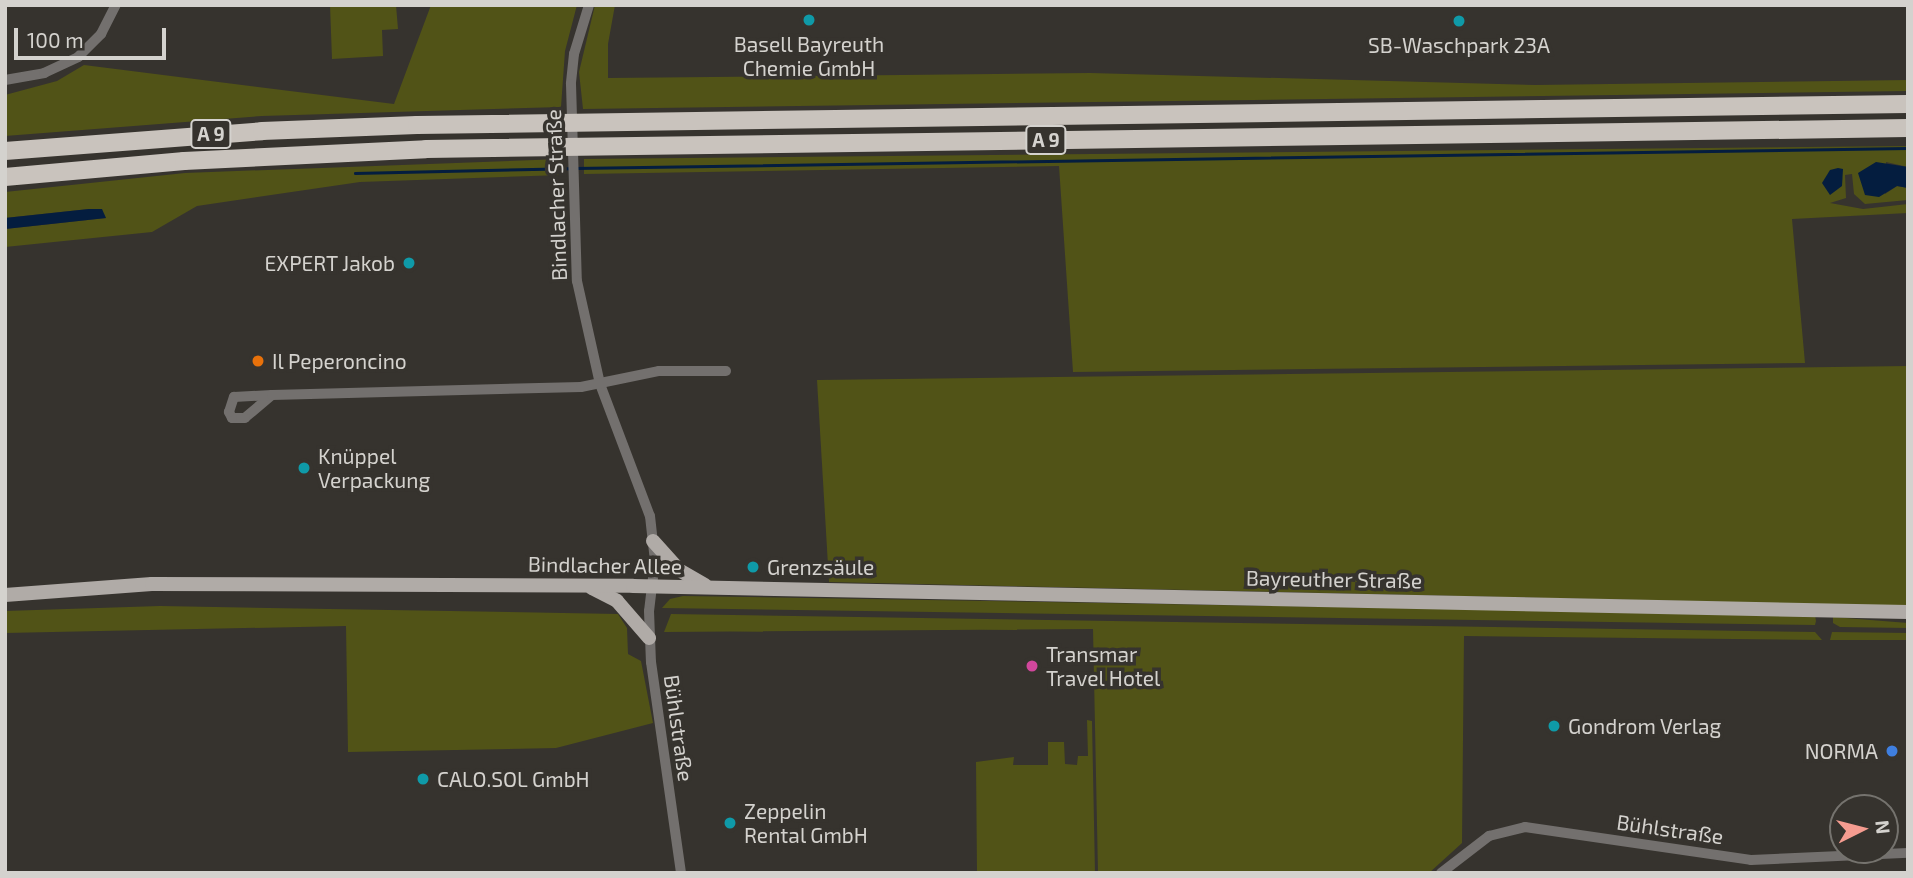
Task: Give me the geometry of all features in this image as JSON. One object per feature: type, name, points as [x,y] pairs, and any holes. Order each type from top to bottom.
[{"type":"highway","name":"A 9","points":[[5,151],[262,131],[417,125],[1908,104]]},
{"type":"highway","name":"A 9","points":[[5,177],[184,160],[426,149],[1908,128]]},
{"type":"main road","points":[[653,541],[679,570],[709,587]]},
{"type":"main road","points":[[5,586],[88,585]]},
{"type":"main road","points":[[5,595],[88,585]]},
{"type":"main road","name":"Bindlacher Allee","points":[[88,585],[759,588]]},
{"type":"main road","points":[[587,586],[617,601],[649,638]]},
{"type":"main road","name":"Bayreuther Straße","points":[[759,588],[1908,612]]},
{"type":"street","points":[[5,80],[52,70],[78,57],[101,34],[116,5]]},
{"type":"street","name":"Bindlacher Straße","points":[[589,6],[574,54],[571,84],[572,186],[577,281],[600,384],[650,516],[653,541],[652,587]]},
{"type":"street","points":[[272,395],[600,384],[659,371],[726,371]]},
{"type":"street","name":"Bühlstraße","points":[[652,587],[649,638],[681,873]]},
{"type":"street","name":"Bühlstraße","points":[[1441,873],[1489,836],[1525,827],[1751,860],[1908,853]]},
{"type":"shaded area","points":[[330,5],[396,5],[398,29],[382,30],[383,56],[332,59]]},
{"type":"shaded area","points":[[431,5],[577,5],[565,51],[561,107],[262,116],[5,136],[5,95],[57,81],[84,65],[394,104]]},
{"type":"shaded area","points":[[595,5],[615,5],[608,44],[608,78],[1090,73],[1535,85],[1908,80],[1908,91],[583,109],[579,72]]},
{"type":"shaded area","points":[[1908,146],[1908,167],[1886,162],[1885,194],[1897,186],[1908,188],[1908,200],[1865,204],[1854,194],[1852,174],[1845,175],[1846,198],[1830,203],[1863,209],[1908,204],[1908,213],[1792,219],[1805,363],[1073,372],[1059,166],[584,174],[584,159]]},
{"type":"shaded area","points":[[562,159],[562,175],[360,182],[197,206],[152,232],[5,247],[5,229],[106,218],[89,209],[5,218],[5,192],[185,173]]},
{"type":"shaded area","points":[[1908,366],[1908,606],[829,582],[817,380]]},
{"type":"shaded area","points":[[683,596],[1815,615],[1816,621],[1815,625],[662,608],[670,599]]},
{"type":"shaded area","points":[[160,606],[618,614],[627,628],[628,654],[641,661],[653,723],[556,748],[348,752],[346,626],[5,633],[5,611]]},
{"type":"shaded area","points":[[671,614],[1815,632],[1822,640],[1464,636],[1462,843],[1429,873],[1098,873],[1093,629],[664,632]]},
{"type":"shaded area","points":[[1833,617],[1908,623],[1908,628],[1840,627],[1833,623]]},
{"type":"shaded area","points":[[1832,632],[1908,633],[1908,640],[1830,640]]},
{"type":"shaded area","points":[[1087,720],[1092,721],[1095,873],[977,873],[976,762],[1014,757],[1013,765],[1048,765],[1048,742],[1064,742],[1065,764],[1077,765],[1078,756],[1088,756]]},
{"type":"water","points":[[1876,162],[1908,167],[1908,188],[1897,186],[1879,197],[1865,195],[1858,173]]},
{"type":"water","points":[[1843,169],[1842,186],[1830,195],[1822,183],[1830,170]]},
{"type":"water","points":[[102,209],[106,218],[5,229],[5,218]]},
{"type":"waterway","points":[[575,168],[1908,148]]},
{"type":"waterway","points":[[355,173],[569,168]]},
{"type":"place","name":"Basell Bayreuth Chemie GmbH","points":[[809,20]]},
{"type":"place","name":"SB-Waschpark 23A","points":[[1459,21]]},
{"type":"place","name":"EXPERT Jakob","points":[[409,263]]},
{"type":"place","name":"Il Peperoncino","points":[[258,361]]},
{"type":"place","name":"Knüppel Verpackung","points":[[304,468]]},
{"type":"place","name":"Grenzsäule","points":[[753,567]]},
{"type":"place","name":"Transmar Travel Hotel","points":[[1032,666]]},
{"type":"place","name":"Gondrom Verlag","points":[[1554,726]]},
{"type":"place","name":"NORMA","points":[[1892,751]]},
{"type":"place","name":"CALO.SOL GmbH","points":[[423,779]]},
{"type":"place","name":"Zeppelin Rental GmbH","points":[[730,823]]}]
